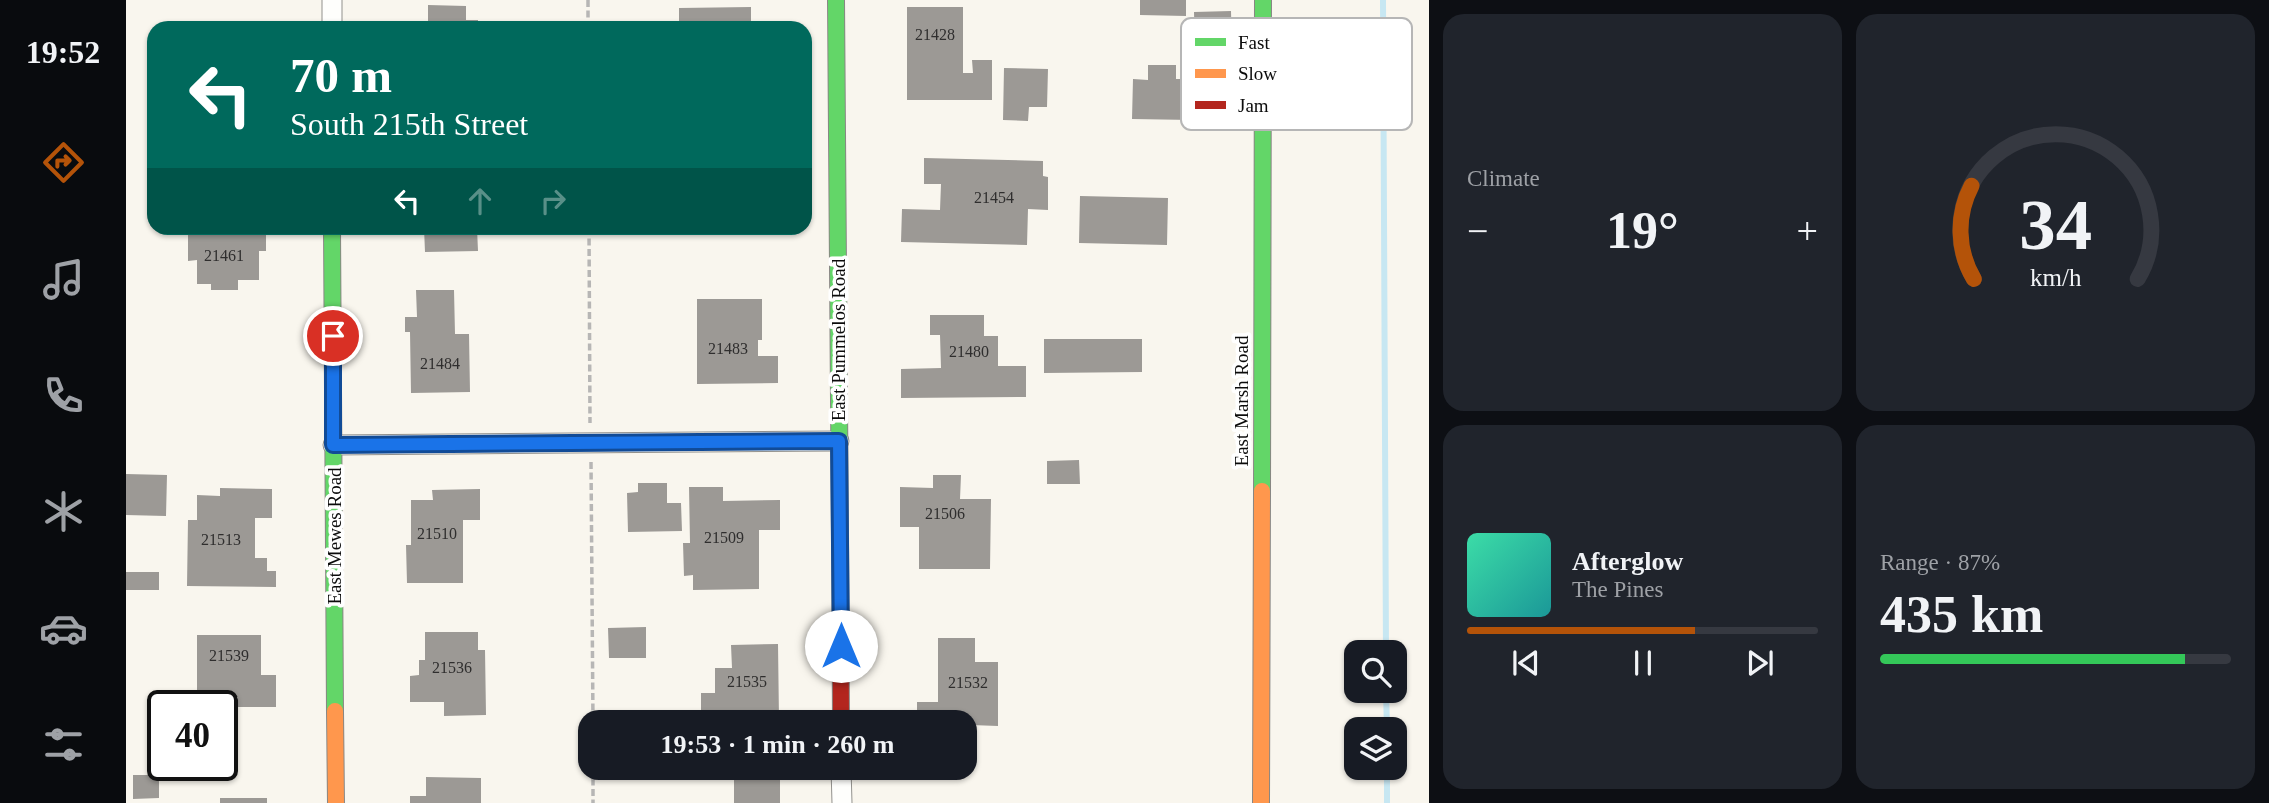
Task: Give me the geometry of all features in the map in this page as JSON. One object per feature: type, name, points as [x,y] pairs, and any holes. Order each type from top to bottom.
[{"type":"street","points":[[332,0],[332,21]]},
{"type":"street","name":"East Pummelos Road","points":[[836,0],[841,710]]},
{"type":"street","name":"East Marsh Road","points":[[1263,0],[1263,18]]},
{"type":"street","name":"East Marsh Road","points":[[1261,803],[1263,130]]},
{"type":"street","name":"East Mewes Road","points":[[332,235],[336,803]]},
{"type":"street","points":[[333,445],[839,441]]},
{"type":"street","points":[[841,780],[842,803]]},
{"type":"path","points":[[588,0],[588,21]]},
{"type":"path","points":[[589,235],[593,710]]},
{"type":"path","points":[[593,780],[593,803]]},
{"type":"building","points":[[1140,0],[1186,0],[1186,16],[1140,15]]},
{"type":"building","points":[[428,5],[466,6],[466,20],[478,20],[478,21],[428,21]]},
{"type":"building","points":[[751,7],[751,21],[679,21],[679,8]]},
{"type":"building","points":[[907,7],[963,7],[963,73],[973,73],[972,60],[992,60],[992,100],[907,100]]},
{"type":"building","points":[[1231,11],[1231,18],[1194,18],[1194,12]]},
{"type":"building","points":[[1148,65],[1176,65],[1176,79],[1181,79],[1181,120],[1132,119],[1133,79],[1148,80]]},
{"type":"building","points":[[1004,68],[1048,69],[1047,107],[1029,107],[1028,121],[1003,120]]},
{"type":"building","points":[[924,158],[1043,161],[1043,176],[1048,177],[1048,210],[1028,209],[1027,245],[901,242],[902,209],[940,210],[941,184],[924,184]]},
{"type":"building","points":[[1080,196],[1168,198],[1167,245],[1079,243]]},
{"type":"building","points":[[188,235],[266,235],[266,251],[259,251],[259,280],[238,280],[238,290],[211,290],[211,284],[197,284],[197,260],[188,261]]},
{"type":"building","points":[[424,235],[477,235],[478,251],[425,252]]},
{"type":"building","points":[[416,290],[454,290],[455,334],[469,334],[470,392],[411,393],[410,332],[405,332],[405,317],[417,317]]},
{"type":"building","points":[[697,299],[762,299],[762,340],[758,340],[758,356],[778,356],[778,383],[697,384]]},
{"type":"building","points":[[930,315],[984,315],[984,336],[998,336],[998,366],[1026,366],[1026,397],[901,398],[901,369],[941,368],[940,335],[930,335]]},
{"type":"building","points":[[1044,339],[1142,339],[1142,372],[1044,373]]},
{"type":"building","points":[[1079,460],[1080,484],[1047,484],[1047,461]]},
{"type":"building","points":[[126,474],[167,475],[166,516],[126,515]]},
{"type":"building","points":[[933,475],[961,475],[960,499],[991,499],[990,569],[919,569],[919,527],[900,527],[900,487],[933,488]]},
{"type":"building","points":[[638,483],[667,483],[667,503],[681,503],[682,531],[628,532],[627,493],[638,492]]},
{"type":"building","points":[[689,487],[723,487],[723,501],[780,500],[780,530],[759,530],[759,589],[693,590],[693,575],[684,576],[683,543],[690,543]]},
{"type":"building","points":[[220,488],[272,489],[272,518],[255,518],[255,558],[267,558],[267,571],[276,571],[276,587],[187,586],[188,520],[197,520],[197,495],[220,496]]},
{"type":"building","points":[[480,489],[480,520],[463,520],[463,583],[407,583],[406,545],[411,545],[411,500],[433,500],[432,490]]},
{"type":"building","points":[[126,572],[159,572],[159,590],[126,590]]},
{"type":"building","points":[[646,627],[646,658],[609,658],[608,628]]},
{"type":"building","points":[[425,632],[478,632],[478,650],[485,650],[486,715],[444,716],[444,702],[410,702],[410,676],[419,675],[419,660],[425,660]]},
{"type":"building","points":[[197,635],[261,635],[261,675],[276,675],[276,707],[238,707],[238,690],[197,690]]},
{"type":"building","points":[[938,638],[975,638],[975,662],[998,662],[998,726],[977,725],[977,710],[917,710],[917,702],[938,702]]},
{"type":"building","points":[[778,644],[779,710],[701,710],[701,693],[715,693],[715,668],[732,668],[731,645]]},
{"type":"building","points":[[133,775],[147,775],[147,781],[159,781],[159,798],[133,799]]},
{"type":"building","points":[[426,777],[481,778],[481,803],[410,803],[410,796],[426,796]]},
{"type":"building","points":[[734,780],[780,780],[780,803],[734,803]]},
{"type":"building","points":[[220,798],[267,798],[267,803],[220,803]]},
{"type":"waterway","points":[[1383,0],[1383,18]]},
{"type":"waterway","points":[[1384,130],[1386,640]]},
{"type":"waterway","points":[[1386,703],[1387,717]]},
{"type":"waterway","points":[[1387,780],[1387,803]]},
{"type":"traffic: fast","points":[[836,0],[840,533]]},
{"type":"traffic: fast","points":[[1263,0],[1263,18]]},
{"type":"traffic: fast","points":[[1262,491],[1263,130]]},
{"type":"traffic: fast","points":[[332,235],[335,711]]},
{"type":"traffic: slow","points":[[1261,803],[1262,491]]},
{"type":"traffic: slow","points":[[335,711],[336,803]]},
{"type":"traffic: jam","points":[[840,533],[841,710]]},
{"type":"route","points":[[333,336],[333,445],[839,441],[841,646]]}]
